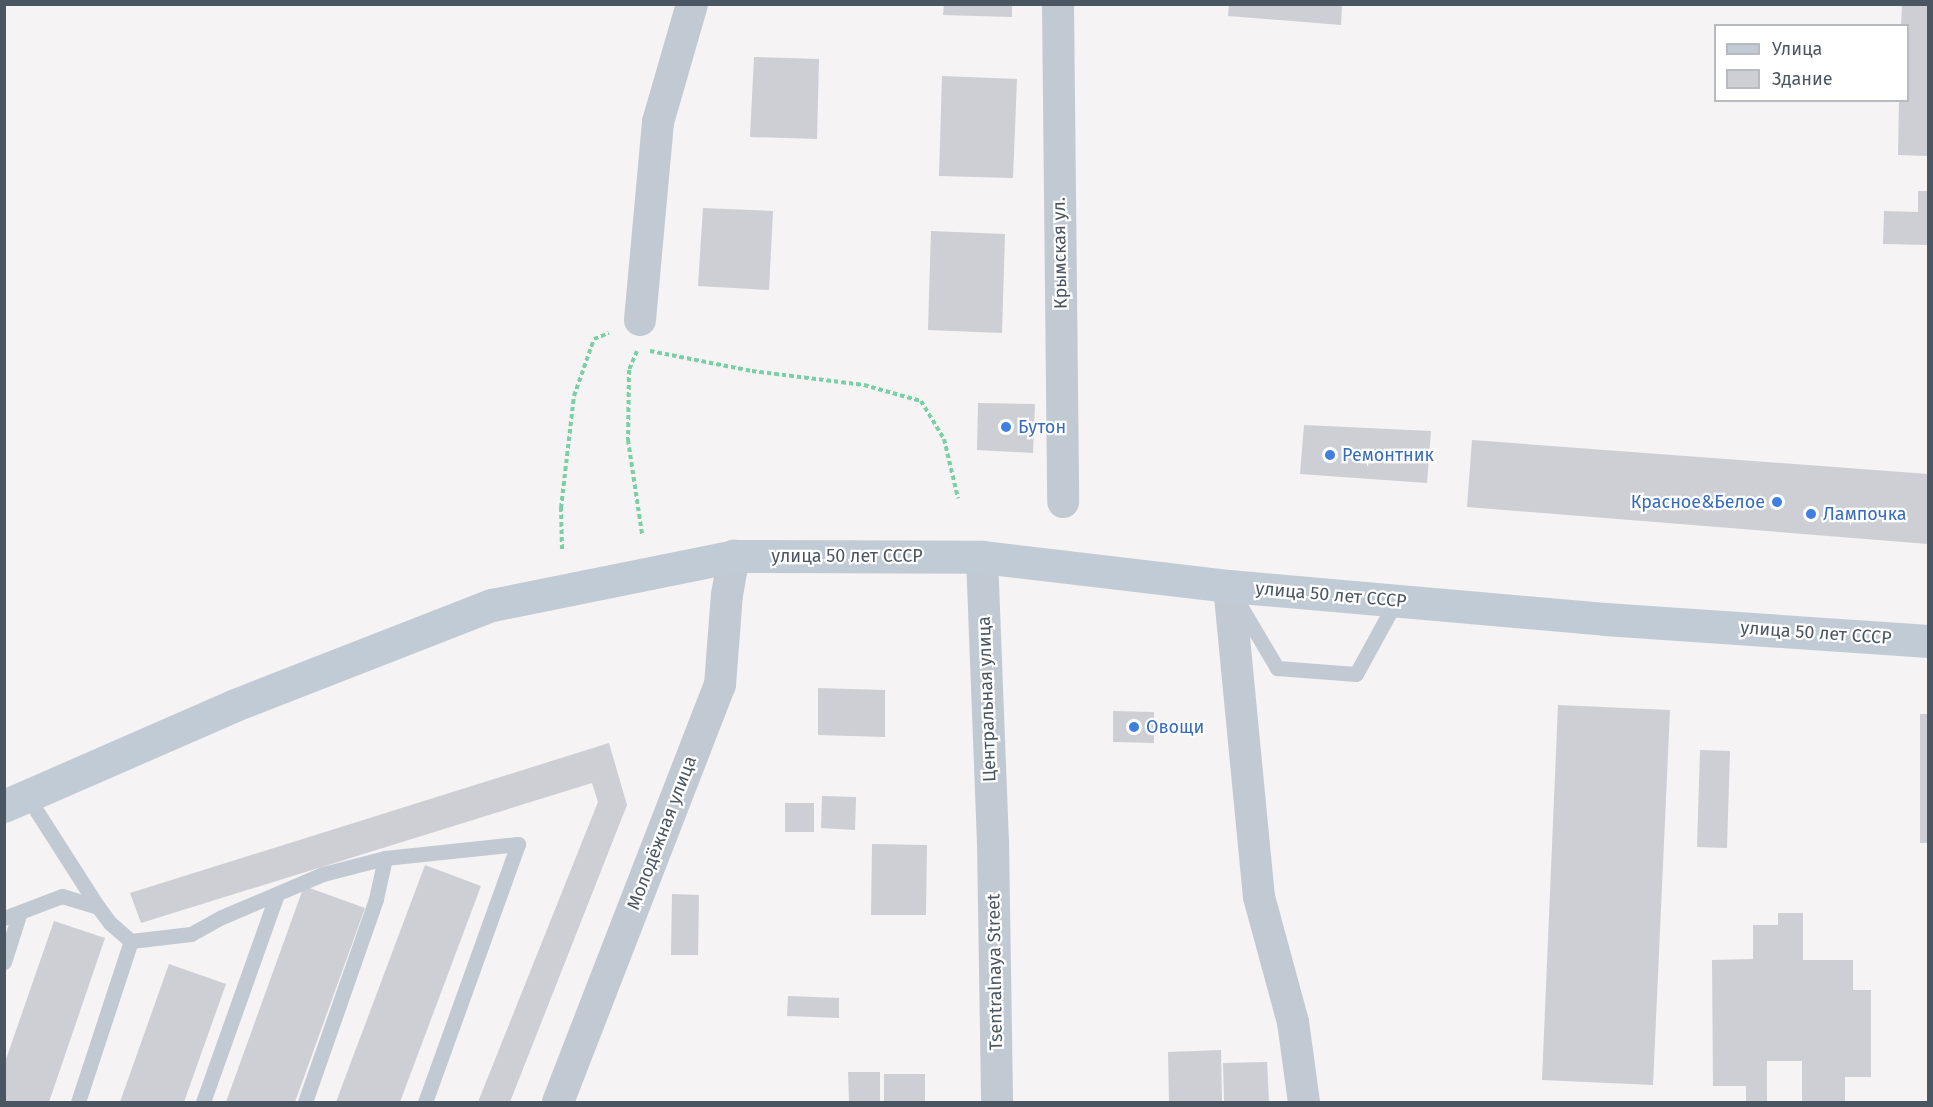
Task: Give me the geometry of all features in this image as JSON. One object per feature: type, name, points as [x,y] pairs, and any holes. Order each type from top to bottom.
[{"type":"main road","name":"улица 50 лет СССР","points":[[16,801],[235,705],[492,605],[734,556],[982,557],[1228,586],[1396,601],[1605,619],[1929,641]]},
{"type":"street","points":[[639,334],[658,122],[692,4]]},
{"type":"street","name":"Крымская ул.","points":[[1058,4],[1063,502]]},
{"type":"street","name":"Молодёжная улица","points":[[558,1102],[720,685],[727,595],[734,556]]},
{"type":"street","name":"Центральная улица","points":[[982,557],[993,842],[997,1102]]},
{"type":"street","points":[[1228,586],[1259,897],[1293,1022],[1304,1102]]},
{"type":"lane","points":[[1228,586],[1277,668],[1356,674],[1396,601]]},
{"type":"lane","points":[[16,801],[110,922],[131,941],[191,934],[222,917],[323,874],[385,858],[518,844],[425,1102]]},
{"type":"lane","points":[[305,1102],[376,899],[385,858]]},
{"type":"lane","points":[[203,1102],[277,894]]},
{"type":"lane","points":[[4,918],[62,896],[98,907]]},
{"type":"lane","points":[[4,962],[20,912]]},
{"type":"lane","points":[[78,1102],[131,941]]},
{"type":"path","points":[[639,334],[629,370],[628,440],[642,534]]},
{"type":"path","points":[[562,549],[561,508],[574,396],[594,339],[639,334],[752,371],[864,385],[921,401],[944,439],[958,498]]},
{"type":"building","points":[[944,4],[1012,4],[1012,17],[943,15]]},
{"type":"building","points":[[1229,4],[1342,4],[1341,25],[1228,16]]},
{"type":"building","points":[[1902,4],[1928,4],[1928,156],[1898,155],[1899,102],[1909,102],[1909,24],[1901,24]]},
{"type":"building","points":[[754,57],[819,59],[817,139],[750,137]]},
{"type":"building","points":[[942,76],[1017,79],[1013,178],[939,176]]},
{"type":"building","points":[[1918,191],[1928,191],[1928,245],[1883,244],[1884,211],[1918,212]]},
{"type":"building","points":[[703,208],[773,211],[769,290],[698,286]]},
{"type":"building","points":[[931,231],[1005,234],[1002,333],[928,330]]},
{"type":"building","name":"Бутон","points":[[978,403],[1035,404],[1033,453],[977,450]]},
{"type":"building","points":[[1304,425],[1431,431],[1427,483],[1300,474]]},
{"type":"building","points":[[1472,440],[1928,474],[1928,544],[1467,507]]},
{"type":"building","points":[[818,688],[885,690],[885,737],[818,735]]},
{"type":"building","points":[[1558,705],[1670,710],[1653,1085],[1542,1080]]},
{"type":"building","name":"Овощи","points":[[1113,711],[1154,712],[1154,743],[1113,742]]},
{"type":"building","points":[[1920,714],[1928,714],[1928,843],[1920,843]]},
{"type":"building","points":[[609,743],[627,805],[510,1102],[478,1102],[598,802],[592,783],[141,923],[130,893]]},
{"type":"building","points":[[1700,750],[1730,751],[1727,848],[1697,847]]},
{"type":"building","points":[[822,796],[856,797],[855,830],[821,828]]},
{"type":"building","points":[[785,803],[814,803],[814,832],[785,832]]},
{"type":"building","points":[[872,844],[927,845],[926,915],[871,915]]},
{"type":"building","points":[[425,865],[481,886],[400,1102],[336,1102]]},
{"type":"building","points":[[304,886],[365,908],[295,1102],[226,1102]]},
{"type":"building","points":[[672,894],[699,895],[698,955],[671,955]]},
{"type":"building","points":[[1778,913],[1803,913],[1803,960],[1853,960],[1853,990],[1871,990],[1871,1077],[1845,1077],[1845,1102],[1802,1102],[1802,1061],[1767,1061],[1767,1101],[1746,1101],[1746,1086],[1713,1086],[1712,960],[1753,959],[1753,925],[1778,925]]},
{"type":"building","points":[[54,921],[105,938],[49,1102],[4,1102],[4,1065]]},
{"type":"building","points":[[169,964],[226,984],[184,1102],[120,1102]]},
{"type":"building","points":[[788,996],[839,998],[839,1018],[787,1016]]},
{"type":"building","points":[[1221,1050],[1222,1102],[1169,1102],[1168,1052]]},
{"type":"building","points":[[1267,1062],[1269,1102],[1224,1102],[1223,1063]]},
{"type":"building","points":[[848,1072],[880,1072],[880,1102],[849,1102]]},
{"type":"building","points":[[884,1074],[925,1074],[925,1102],[884,1102]]},
{"type":"place","name":"Бутон","points":[[1006,427]]},
{"type":"place","name":"Ремонтник","points":[[1330,455]]},
{"type":"place","name":"Красное&Белое","points":[[1777,502]]},
{"type":"place","name":"Лампочка","points":[[1811,514]]},
{"type":"place","name":"Овощи","points":[[1134,727]]}]
